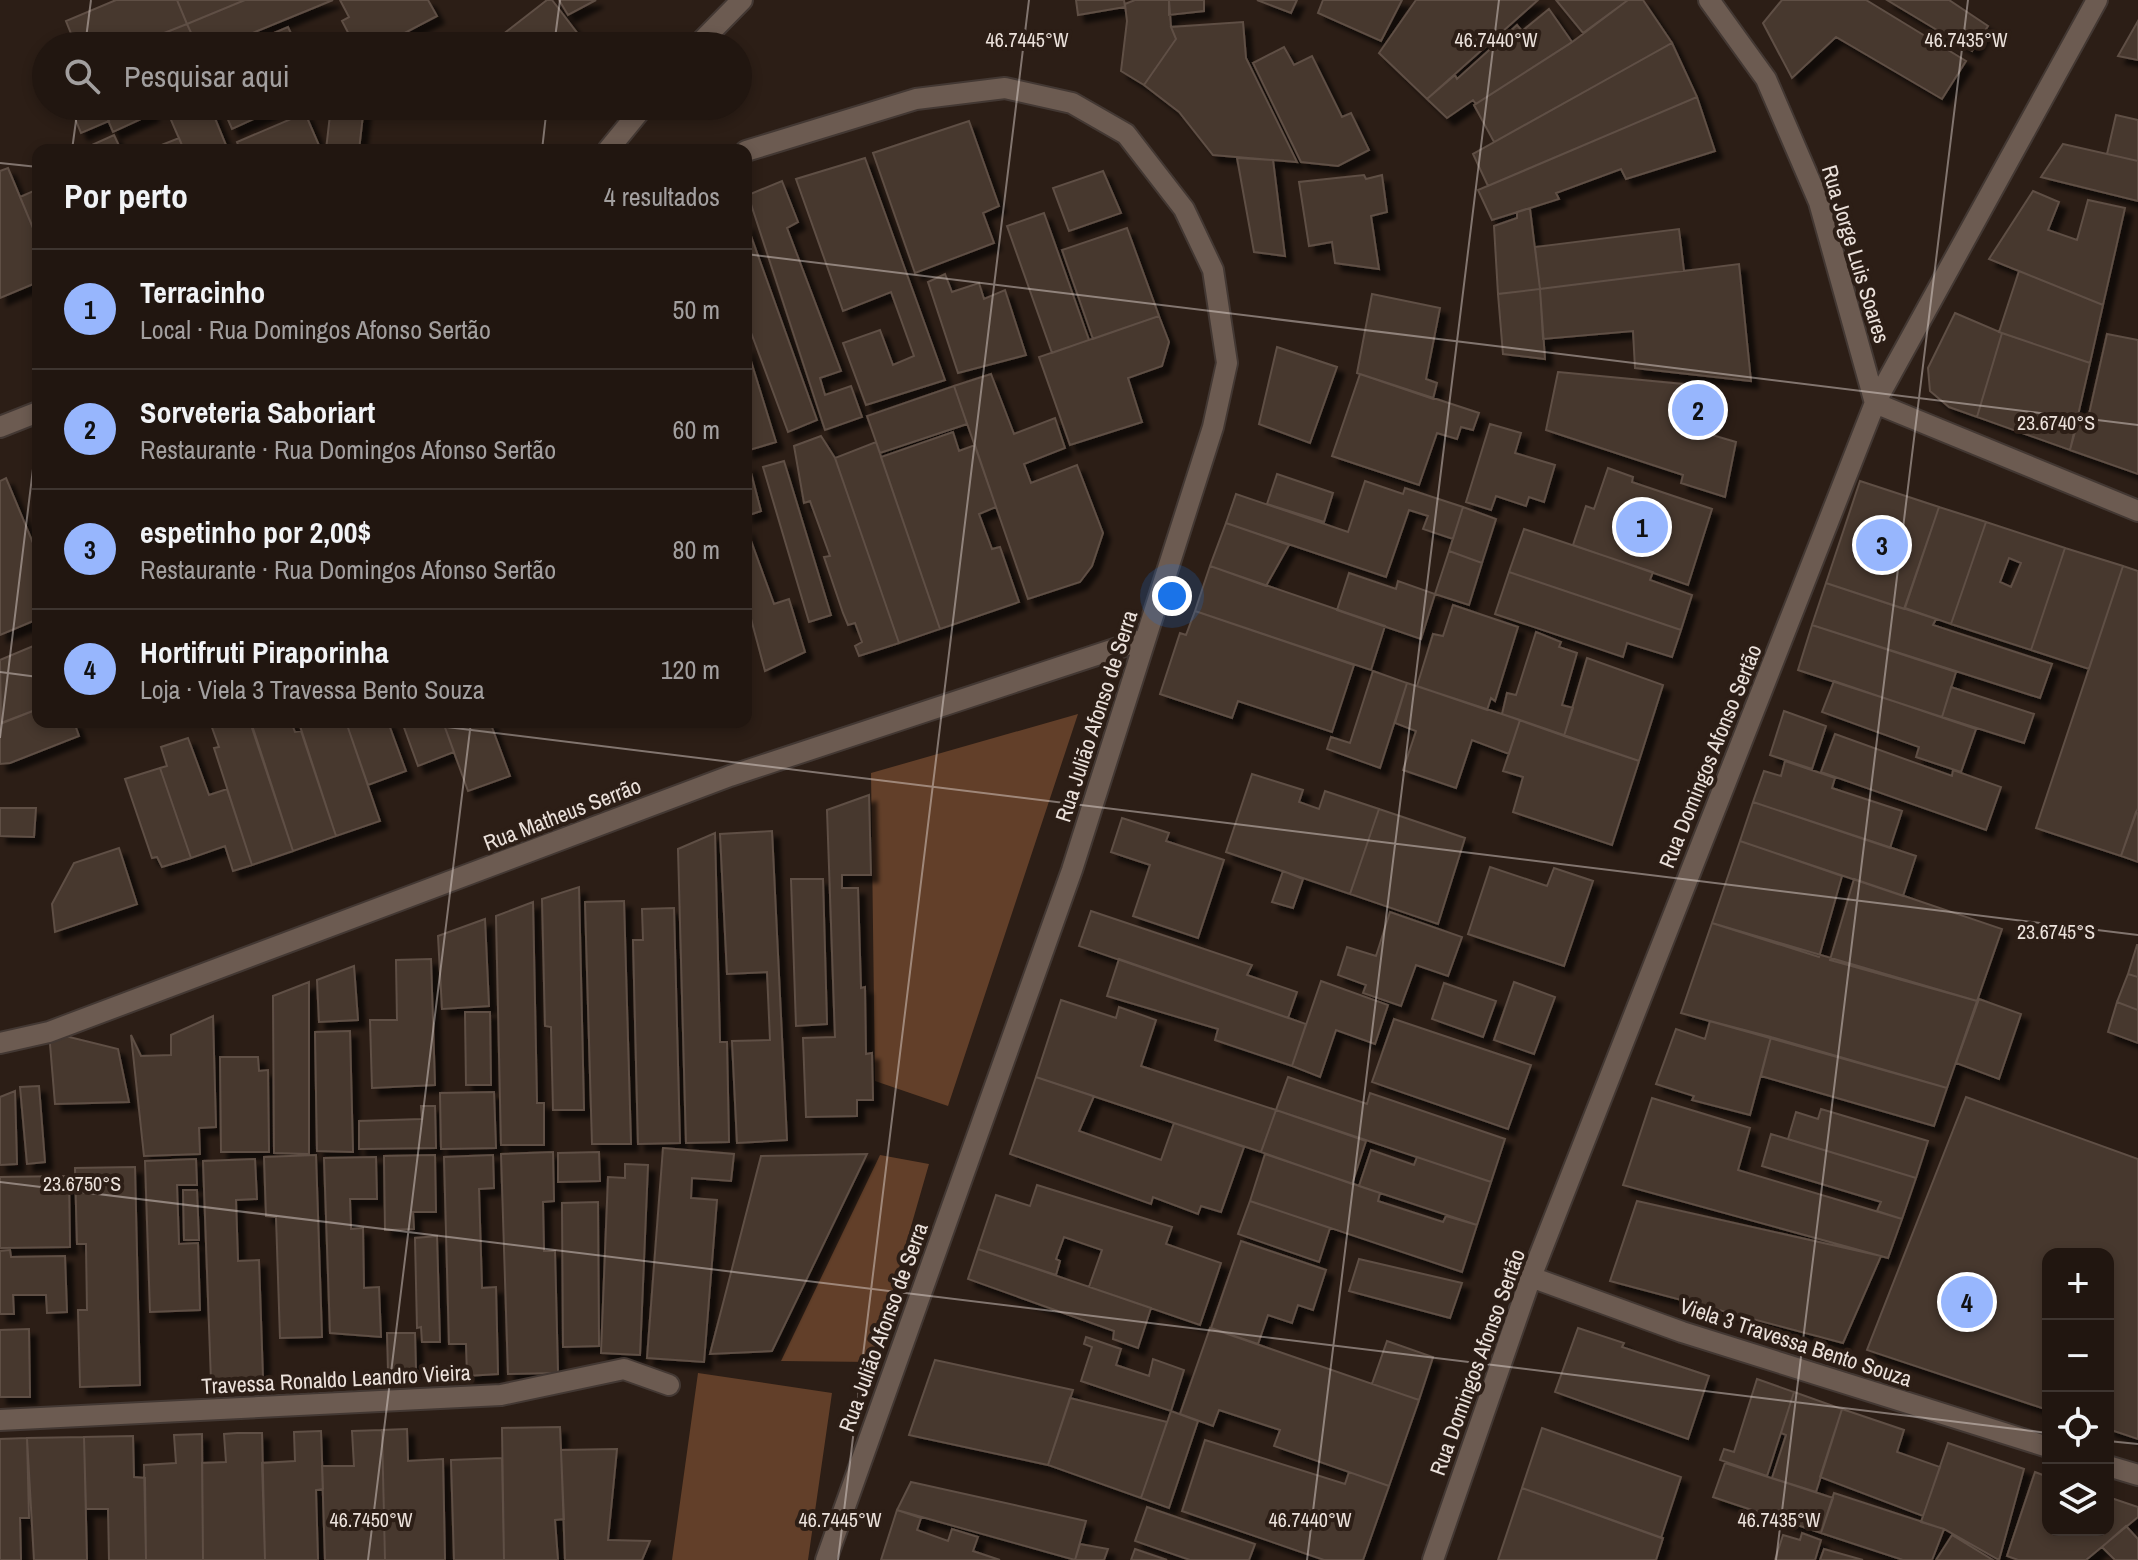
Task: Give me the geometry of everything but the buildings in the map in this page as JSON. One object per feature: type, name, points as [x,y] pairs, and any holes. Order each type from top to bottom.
[{"type":"street","points":[[711,32],[742,0]]},
{"type":"street","name":"Rua Jorge Luis Soares","points":[[1709,0],[1766,79],[1819,202],[1875,403]]},
{"type":"street","name":"Rua Domingos Afonso Sertão","points":[[1433,1560],[1531,1277],[1875,403],[2097,0]]},
{"type":"street","name":"Rua Julião Afonso de Serra","points":[[752,149],[916,99],[1005,88],[1072,103],[1126,134],[1184,209],[1213,270],[1227,363],[1213,427],[1072,870],[826,1560]]},
{"type":"street","points":[[613,144],[633,120]]},
{"type":"street","points":[[1875,403],[2138,511]]},
{"type":"street","points":[[0,427],[32,414]]},
{"type":"street","name":"Rua Matheus Serrão","points":[[0,1043],[64,1026],[730,776],[1145,639]]},
{"type":"street","name":"Viela 3 Travessa Bento Souza","points":[[1531,1277],[1682,1332],[2042,1445]]},
{"type":"street","name":"Travessa Ronaldo Leandro Vieira","points":[[0,1420],[501,1395],[624,1369],[669,1385]]},
{"type":"street","points":[[2114,1468],[2138,1475]]},
{"type":"shaded area","points":[[1078,714],[948,1106],[875,1081],[871,773]]},
{"type":"shaded area","points":[[880,1155],[929,1164],[872,1362],[781,1361]]},
{"type":"shaded area","points":[[698,1373],[832,1393],[808,1560],[672,1560]]},
{"type":"place","name":"Sorveteria Saboriart","points":[[1698,410]]},
{"type":"place","name":"Terracinho","points":[[1642,527]]},
{"type":"place","name":"espetinho por 2,00$","points":[[1882,545]]},
{"type":"place","name":"Hortifruti Piraporinha","points":[[1967,1302]]}]
